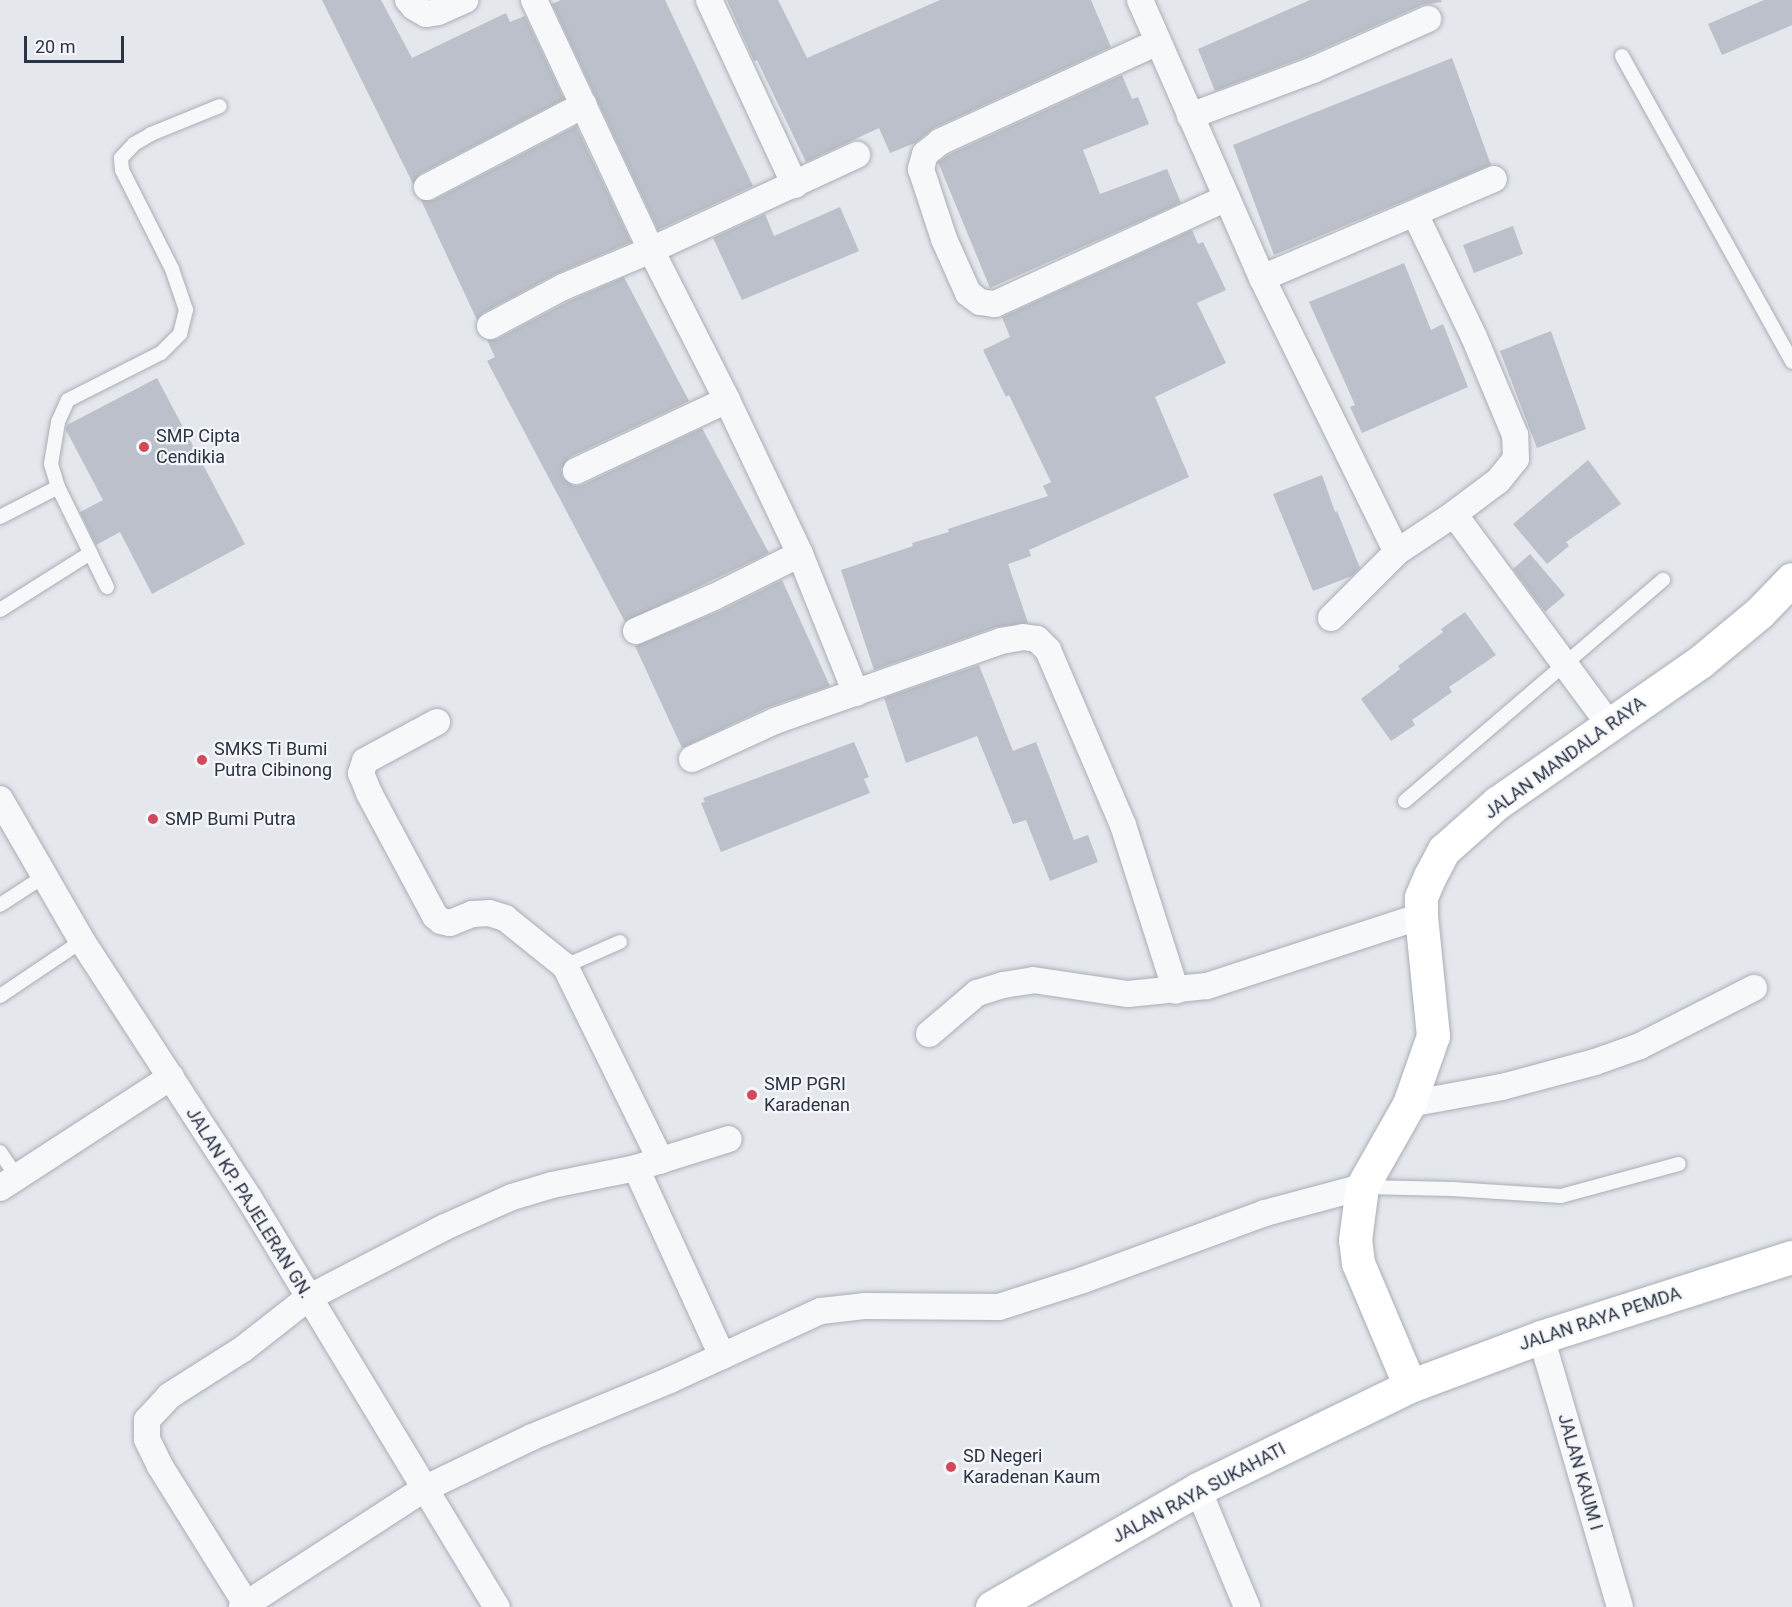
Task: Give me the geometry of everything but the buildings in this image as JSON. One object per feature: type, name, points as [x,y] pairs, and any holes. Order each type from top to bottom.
[{"type":"street","points":[[408,0],[414,7],[426,14],[438,12],[465,0]]},
{"type":"street","points":[[534,0],[651,250],[727,400],[800,554],[856,693]]},
{"type":"street","points":[[709,0],[795,185]]},
{"type":"street","points":[[1140,0],[1262,278],[1397,552]]},
{"type":"street","points":[[1190,116],[1313,70],[1428,19]]},
{"type":"street","points":[[1158,42],[940,142],[925,153],[921,169],[944,239],[968,293],[980,302],[995,304],[1227,198]]},
{"type":"street","points":[[426,187],[584,105]]},
{"type":"street","points":[[490,326],[562,287],[651,250],[857,155]]},
{"type":"street","points":[[1262,278],[1494,179]]},
{"type":"street","points":[[1331,618],[1397,552],[1498,481],[1516,459],[1515,435],[1474,337],[1415,214]]},
{"type":"street","points":[[576,471],[727,400]]},
{"type":"street","points":[[1454,514],[1609,724]]},
{"type":"street","points":[[636,631],[714,597],[800,554]]},
{"type":"street","name":"JALAN MANDALA RAYA","points":[[1410,1386],[1358,1263],[1355,1240],[1362,1187],[1408,1104],[1433,1036],[1421,897],[1444,850],[1497,803],[1700,662],[1759,613],[1792,579]]},
{"type":"street","points":[[692,759],[775,721],[1001,641],[1037,639],[1048,650],[1123,825],[1176,991]]},
{"type":"street","points":[[437,722],[365,761],[361,772],[369,794],[435,916],[441,921],[450,923],[472,914],[489,913],[505,918],[565,966],[661,1161]]},
{"type":"street","name":"JALAN KP. PAJELERAN GN.","points":[[0,799],[82,941],[249,1198],[497,1607]]},
{"type":"street","points":[[929,1034],[977,993],[1003,985],[1033,980],[1128,994],[1207,987],[1421,916]]},
{"type":"street","points":[[1408,1104],[1502,1087],[1595,1062],[1640,1046],[1754,988]]},
{"type":"street","points":[[9,1183],[171,1077]]},
{"type":"street","points":[[729,1139],[636,1168],[552,1185],[512,1197],[445,1227],[308,1298],[243,1348],[169,1396],[147,1420],[147,1439],[160,1466],[245,1606],[424,1489],[543,1432],[632,1397],[821,1311],[873,1306],[999,1307],[1083,1280],[1265,1213],[1362,1187]]},
{"type":"street","points":[[636,1168],[722,1356]]},
{"type":"street","name":"JALAN RAYA PEMDA","points":[[1410,1386],[1541,1337],[1792,1257]]},
{"type":"street","name":"JALAN KAUM I","points":[[1541,1337],[1620,1607]]},
{"type":"street","name":"JALAN RAYA SUKAHATI","points":[[992,1607],[1198,1489],[1410,1386]]},
{"type":"street","points":[[1198,1489],[1247,1607]]},
{"type":"lane","points":[[1622,56],[1792,362]]},
{"type":"lane","points":[[107,587],[58,488],[51,464],[53,443],[58,422],[68,400],[161,353],[180,334],[186,310],[172,269],[122,170],[121,158],[134,144],[151,135],[220,106]]},
{"type":"lane","points":[[0,518],[58,488]]},
{"type":"lane","points":[[0,610],[90,553]]},
{"type":"lane","points":[[1405,801],[1663,580]]},
{"type":"lane","points":[[0,905],[43,877]]},
{"type":"lane","points":[[0,996],[82,941]]},
{"type":"lane","points":[[565,966],[620,942]]},
{"type":"lane","points":[[0,1152],[9,1183]]},
{"type":"lane","points":[[1362,1187],[1452,1189],[1561,1196],[1680,1164]]},
{"type":"place","name":"SMP Cipta Cendikia","points":[[144,447]]},
{"type":"place","name":"SMKS Ti Bumi Putra Cibinong","points":[[202,760]]},
{"type":"place","name":"SMP Bumi Putra","points":[[153,819]]},
{"type":"place","name":"SMP PGRI Karadenan","points":[[752,1095]]},
{"type":"place","name":"SD Negeri Karadenan Kaum","points":[[951,1467]]}]
